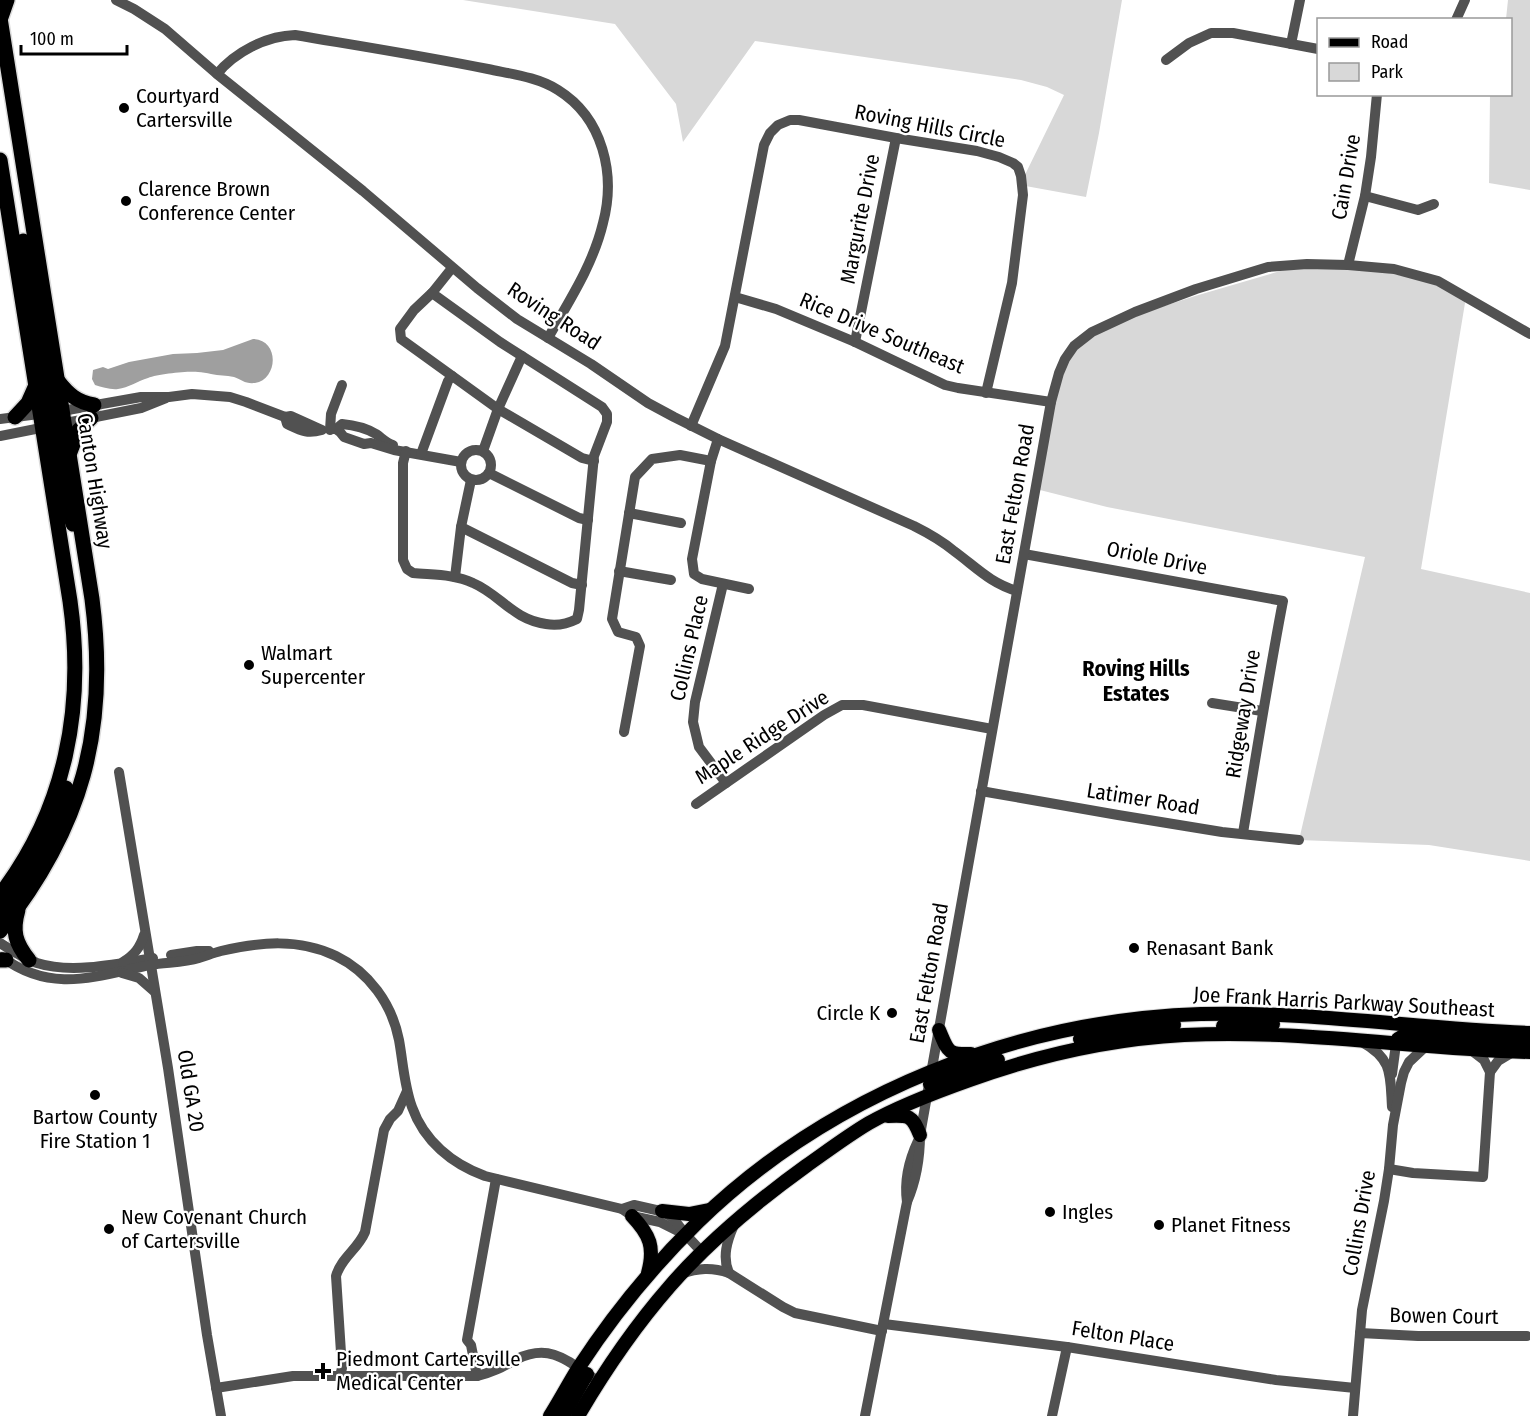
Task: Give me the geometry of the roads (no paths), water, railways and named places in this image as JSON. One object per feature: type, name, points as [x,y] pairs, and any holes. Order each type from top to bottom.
[{"type":"highway","points":[[0,19],[7,0]]},
{"type":"highway","name":"Canton Highway","points":[[0,19],[57,380],[52,419],[69,455],[85,551],[98,654],[96,706],[90,745],[83,776],[69,818],[47,864],[0,931]]},
{"type":"highway","points":[[0,78],[11,124],[21,149]]},
{"type":"highway","points":[[0,160],[36,385],[52,419],[74,633],[75,684],[70,734],[62,769],[47,813],[23,860],[0,895]]},
{"type":"highway","points":[[3,181],[13,202],[25,251],[67,506],[85,551]]},
{"type":"highway","points":[[57,380],[66,392],[92,412],[76,435],[69,455]]},
{"type":"highway","points":[[8,418],[28,403],[36,385]]},
{"type":"highway","points":[[0,914],[37,860],[55,823],[70,768],[70,734]]},
{"type":"highway","points":[[20,905],[15,922],[15,936],[29,960]]},
{"type":"main road","points":[[930,1084],[1046,1046],[1104,1034],[1218,1019],[1221,1014]]},
{"type":"main road","name":"Joe Frank Harris Parkway Southeast","points":[[550,1416],[634,1330],[702,1252],[764,1197],[869,1123],[980,1054],[1036,1038],[1092,1026],[1157,1017],[1221,1014],[1530,1032]]},
{"type":"main road","points":[[1175,1036],[1185,1030],[1195,1028],[1265,1024],[1383,1031],[1389,1029],[1391,1023]]},
{"type":"main road","points":[[939,1029],[946,1047],[952,1053],[980,1054]]},
{"type":"main road","name":"Joe Frank Harris Parkway Southeast","points":[[578,1416],[588,1375],[618,1312],[647,1276],[713,1208],[765,1166],[819,1128],[860,1105],[930,1084],[1005,1068],[1051,1054],[1107,1044],[1175,1036],[1237,1034],[1530,1052]]},
{"type":"main road","points":[[1396,1044],[1400,1038],[1406,1036],[1530,1042]]},
{"type":"main road","points":[[883,1116],[910,1117],[915,1122],[920,1135]]},
{"type":"main road","points":[[662,1211],[689,1214],[713,1208]]},
{"type":"main road","points":[[627,1212],[643,1228],[650,1240],[652,1256],[647,1276]]},
{"type":"main road","points":[[563,1416],[588,1375]]},
{"type":"street","name":"Roving Road","points":[[116,0],[165,28],[217,74],[517,319],[591,363],[648,403],[718,439],[914,526],[949,547],[987,578],[1017,591]]},
{"type":"street","points":[[1291,44],[1300,0]]},
{"type":"street","points":[[1457,18],[1465,0]]},
{"type":"street","points":[[1166,60],[1190,43],[1211,33],[1233,33],[1317,49]]},
{"type":"street","points":[[217,74],[245,51],[264,41],[274,37],[295,35],[457,63],[531,79],[560,91],[585,114],[599,136],[608,192],[604,222],[592,256],[548,338]]},
{"type":"street","name":"Cain Drive","points":[[1348,264],[1365,196],[1377,96]]},
{"type":"street","name":"Roving Hills Circle","points":[[691,426],[725,346],[761,156],[767,138],[778,125],[785,121],[799,120],[977,151],[999,157],[1017,167],[1022,176],[1023,195],[1012,283],[986,393]]},
{"type":"street","name":"Margurite Drive","points":[[855,342],[896,138]]},
{"type":"street","points":[[1365,196],[1418,210],[1434,204]]},
{"type":"street","name":"East Felton Road","points":[[865,1416],[907,1202],[905,1189],[911,1155],[920,1135],[930,1084],[1051,402],[1065,359],[1074,346],[1092,332],[1135,312],[1196,289],[1268,267],[1307,264],[1348,264],[1394,269],[1438,281],[1530,334]]},
{"type":"street","points":[[452,268],[400,329],[401,339],[498,409],[582,458],[594,461]]},
{"type":"street","points":[[403,451],[403,560],[407,569],[413,573],[455,577],[474,583],[520,617],[534,623],[554,626],[567,624],[577,619],[594,461],[608,422],[607,414],[602,407],[522,356],[432,293]]},
{"type":"street","name":"Rice Drive Southeast","points":[[735,297],[776,309],[855,342],[945,385],[1051,402]]},
{"type":"street","points":[[483,451],[498,409],[522,356]]},
{"type":"street","points":[[421,454],[448,381],[452,376]]},
{"type":"street","points":[[332,430],[331,414],[342,386]]},
{"type":"street","points":[[0,436],[52,419],[92,412],[141,397],[192,394],[246,402],[285,417],[288,424],[302,431],[310,433],[345,430],[367,438],[371,443],[394,450],[461,462]]},
{"type":"street","points":[[8,418],[52,419]]},
{"type":"street","points":[[332,430],[342,424],[362,429],[376,434],[403,451]]},
{"type":"street","points":[[718,439],[711,461],[692,560],[694,574],[702,579],[749,590]]},
{"type":"street","points":[[483,451],[490,459],[489,474],[481,480],[471,480],[463,474],[461,462],[468,452],[483,451]]},
{"type":"street","points":[[624,732],[640,646],[636,637],[618,632],[612,619],[635,477],[652,459],[680,455],[711,461]]},
{"type":"street","points":[[489,474],[579,518],[588,520]]},
{"type":"street","points":[[455,577],[461,526],[471,480]]},
{"type":"street","points":[[629,513],[681,523]]},
{"type":"street","points":[[461,526],[572,583],[582,585]]},
{"type":"street","name":"Oriole Drive","points":[[1024,554],[1282,602]]},
{"type":"street","points":[[619,571],[671,580]]},
{"type":"street","name":"Collins Place","points":[[723,584],[695,702],[693,722],[699,747],[726,783]]},
{"type":"street","name":"Ridgeway Drive","points":[[1243,833],[1282,602]]},
{"type":"street","points":[[1212,703],[1262,711]]},
{"type":"street","name":"Maple Ridge Drive","points":[[696,804],[799,731],[842,705],[863,705],[992,729]]},
{"type":"street","name":"Old GA 20","points":[[119,772],[168,1068],[221,1416]]},
{"type":"street","name":"Latimer Road","points":[[981,791],[1118,815],[1299,840]]},
{"type":"street","points":[[121,968],[139,948],[145,933]]},
{"type":"street","points":[[0,943],[29,960],[45,965],[66,968],[121,968],[139,978],[155,992]]},
{"type":"street","points":[[2,958],[26,971],[54,979],[79,980],[150,962],[197,959],[218,951],[273,943],[296,944],[337,956],[356,969],[376,989],[392,1018],[399,1040],[411,1106],[417,1120],[446,1156],[474,1172],[627,1212],[660,1222],[686,1235]]},
{"type":"street","points":[[1362,1042],[1383,1056],[1388,1068],[1393,1125]]},
{"type":"street","points":[[1391,1083],[1396,1044]]},
{"type":"street","name":"Collins Drive","points":[[1353,1416],[1362,1310],[1389,1169],[1393,1125],[1404,1072],[1409,1062],[1426,1046]]},
{"type":"street","points":[[1471,1050],[1484,1060],[1490,1072]]},
{"type":"street","points":[[1389,1169],[1413,1173],[1483,1177],[1490,1072],[1498,1060],[1513,1052]]},
{"type":"street","points":[[340,1376],[342,1368],[336,1276],[340,1265],[360,1242],[365,1232],[382,1137],[387,1124],[402,1105],[407,1091]]},
{"type":"street","points":[[394,1116],[417,1120]]},
{"type":"street","points":[[477,1376],[471,1346],[467,1340],[496,1179]]},
{"type":"street","points":[[627,1212],[634,1205],[662,1211],[673,1218],[702,1252]]},
{"type":"street","points":[[729,1273],[725,1261],[726,1249],[736,1221]]},
{"type":"street","points":[[681,1274],[694,1269],[711,1268],[729,1273]]},
{"type":"street","name":"Felton Place","points":[[729,1273],[783,1307],[795,1312],[883,1327],[1067,1347],[1276,1380],[1355,1388]]},
{"type":"street","name":"Bowen Court","points":[[1360,1334],[1527,1335]]},
{"type":"street","points":[[1052,1416],[1067,1347]]},
{"type":"street","points":[[216,1389],[293,1376],[477,1376],[492,1372],[537,1352],[558,1356],[588,1375]]},
{"type":"place","name":"Courtyard Cartersville","points":[[124,108]]},
{"type":"place","name":"Clarence Brown Conference Center","points":[[126,201]]},
{"type":"place","name":"Walmart Supercenter","points":[[249,665]]},
{"type":"place","name":"Renasant Bank","points":[[1134,948]]},
{"type":"place","name":"Circle K","points":[[892,1013]]},
{"type":"place","name":"Bartow County Fire Station 1","points":[[95,1095]]},
{"type":"place","name":"Ingles","points":[[1050,1212]]},
{"type":"place","name":"Planet Fitness","points":[[1159,1225]]},
{"type":"place","name":"New Covenant Church of Cartersville","points":[[109,1229]]},
{"type":"place","name":"Piedmont Cartersville Medical Center","points":[[323,1371]]},
{"type":"district","name":"Roving Hills Estates","points":[[1136,680]]}]
